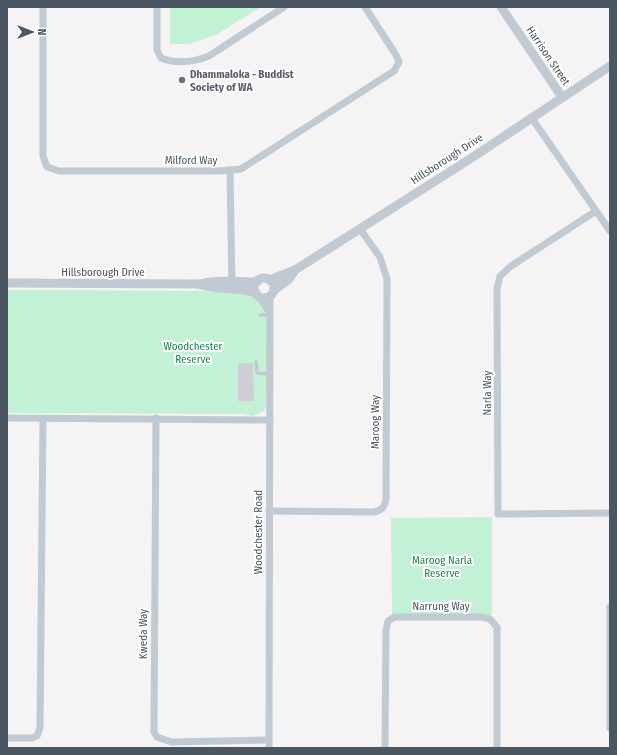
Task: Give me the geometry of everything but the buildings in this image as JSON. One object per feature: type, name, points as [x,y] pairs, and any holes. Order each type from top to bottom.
[{"type":"street","name":"Milford Way","points":[[43,7],[43,156],[47,167],[59,172],[230,171],[241,169],[394,71],[399,62],[396,55],[365,7]]},
{"type":"street","points":[[157,7],[157,50],[161,58],[168,62],[196,61],[209,56],[284,7]]},
{"type":"street","name":"Harrison Street","points":[[501,7],[562,98]]},
{"type":"street","name":"Hillsborough Drive","points":[[269,280],[295,270],[473,157],[531,117],[610,66]]},
{"type":"street","points":[[531,117],[610,231]]},
{"type":"street","points":[[230,171],[232,284]]},
{"type":"street","name":"Narla Way","points":[[596,211],[511,266],[500,276],[497,289],[498,514],[610,513]]},
{"type":"street","name":"Maroog Way","points":[[269,511],[372,512],[380,511],[386,500],[387,279],[380,257],[360,229]]},
{"type":"street","name":"Hillsborough Drive","points":[[272,293],[289,279],[295,270]]},
{"type":"street","points":[[256,294],[264,298],[272,293],[272,282],[265,279],[257,282],[255,286],[256,294],[271,315]]},
{"type":"street","name":"Hillsborough Drive","points":[[7,284],[232,284],[257,282]]},
{"type":"street","name":"Hillsborough Drive","points":[[232,284],[256,294]]},
{"type":"street","name":"Woodchester Road","points":[[269,748],[269,511],[272,293]]},
{"type":"street","points":[[7,418],[270,420]]},
{"type":"street","name":"Kweda Way","points":[[156,418],[154,732],[156,737],[171,742],[269,740]]},
{"type":"street","points":[[7,738],[32,738],[37,736],[40,728],[43,419]]},
{"type":"street","points":[[610,607],[610,728]]},
{"type":"street","name":"Narrung Way","points":[[385,748],[386,630],[388,621],[395,617],[490,618],[497,627],[496,748]]},
{"type":"lane","points":[[260,315],[271,315]]},
{"type":"lane","points":[[256,362],[256,373],[270,374]]},
{"type":"green space","points":[[170,7],[261,7],[216,35],[189,44],[170,44]]},
{"type":"green space","name":"Woodchester Reserve","points":[[7,290],[241,291],[252,294],[260,301],[266,315],[268,355],[266,406],[264,411],[252,416],[244,414],[7,413]]},
{"type":"green space","name":"Maroog Narla Reserve","points":[[492,517],[492,615],[392,615],[391,518]]},
{"type":"place","name":"Dhammaloka - Buddist Society of WA","points":[[182,80]]}]
